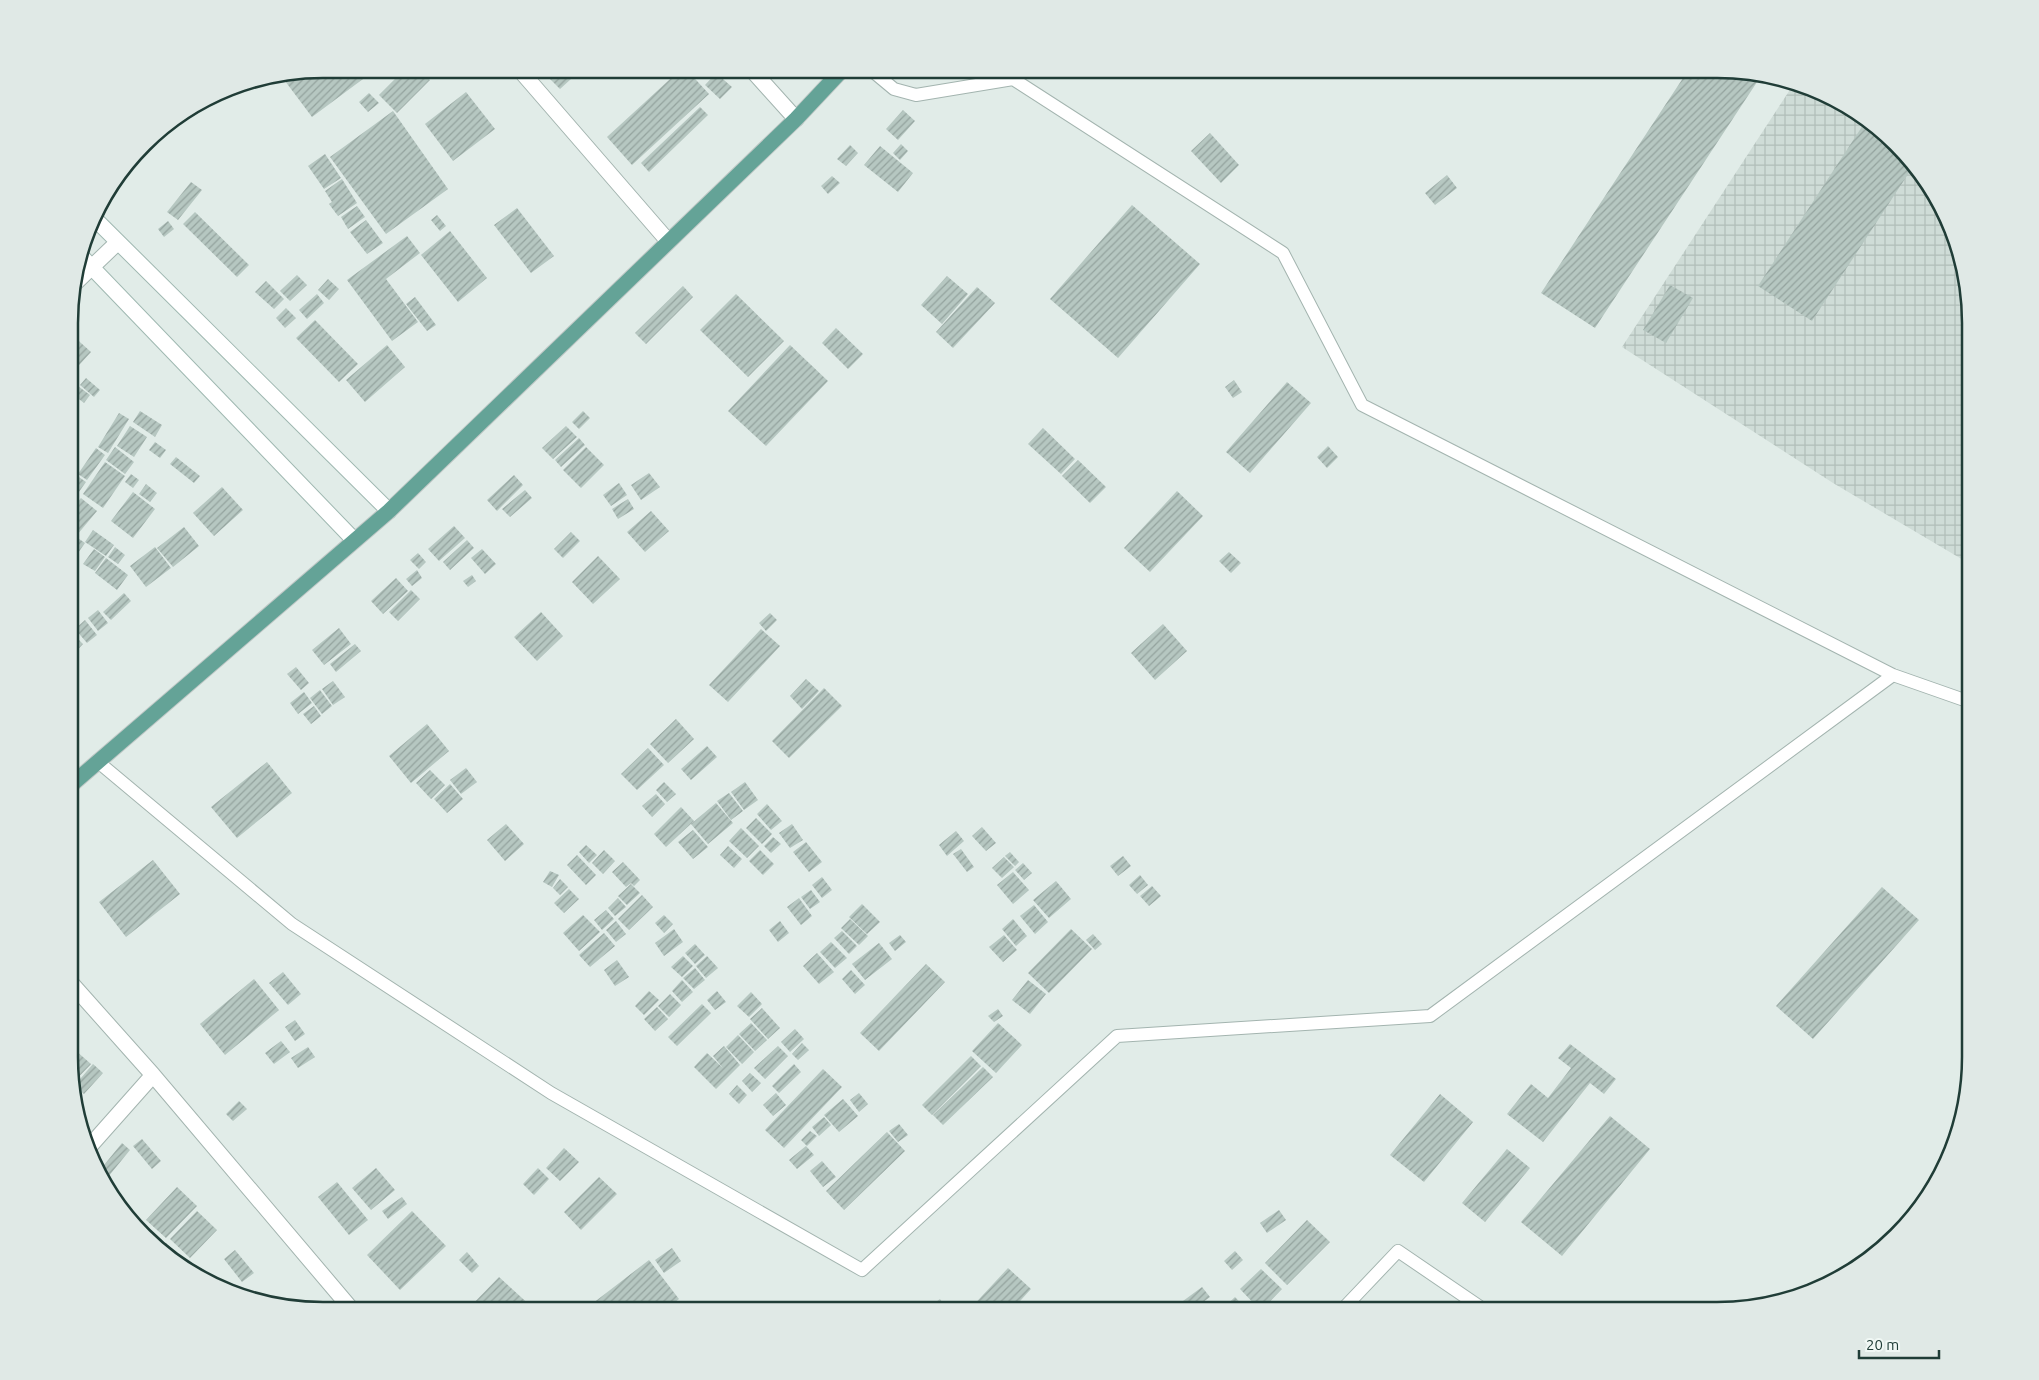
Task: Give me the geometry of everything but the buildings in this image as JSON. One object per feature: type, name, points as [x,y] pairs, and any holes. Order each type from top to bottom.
[{"type":"main road","points":[[78,779],[389,511],[796,119],[835,78]]},
{"type":"street","points":[[527,78],[668,241]]},
{"type":"street","points":[[759,78],[796,119]]},
{"type":"street","points":[[99,224],[389,511]]},
{"type":"street","points":[[82,277],[118,243]]},
{"type":"street","points":[[86,261],[354,540]]},
{"type":"street","points":[[78,991],[153,1075],[345,1302]]},
{"type":"street","points":[[93,1142],[153,1075]]},
{"type":"lane","points":[[881,78],[894,88],[916,95],[1013,80],[1283,252],[1362,405],[1893,675],[1962,699]]},
{"type":"lane","points":[[97,761],[292,924],[551,1093],[862,1270],[1117,1036],[1430,1016],[1893,675]]},
{"type":"lane","points":[[1350,1302],[1398,1251],[1473,1302]]},
{"type":"shaded area","points":[[1790,89],[1810,96],[1839,110],[1878,138],[1911,173],[1936,214],[1953,259],[1957,275],[1962,322],[1962,559],[1833,483],[1622,347]]}]
